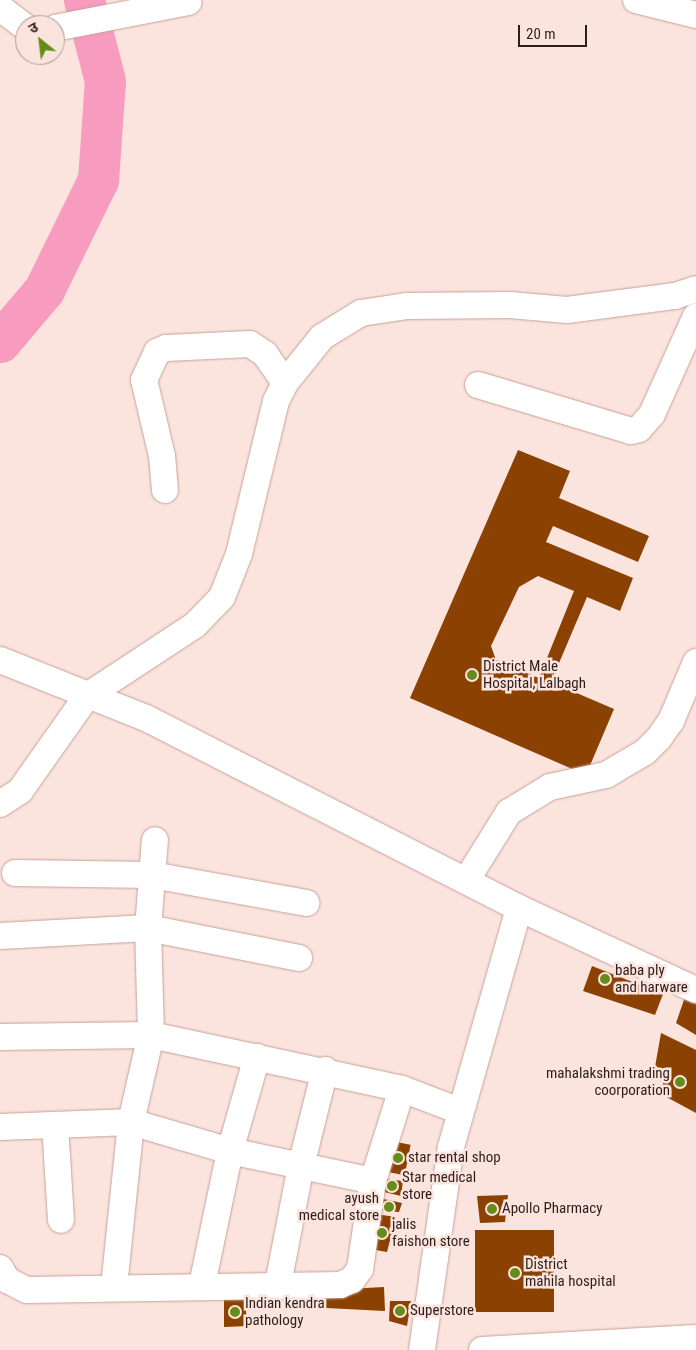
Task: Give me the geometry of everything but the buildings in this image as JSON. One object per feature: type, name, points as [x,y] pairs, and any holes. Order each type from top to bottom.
[{"type":"street","points":[[636,0],[696,15]]},
{"type":"street","points":[[65,26],[192,1]]},
{"type":"street","points":[[0,8],[15,19]]},
{"type":"street","points":[[0,804],[20,791],[87,696],[195,625],[222,597],[239,554],[276,401],[285,383],[322,337],[361,313],[407,306],[510,305],[567,310],[675,296],[696,289]]},
{"type":"street","points":[[478,385],[631,431],[640,429],[647,424],[652,414],[696,316]]},
{"type":"street","points":[[165,490],[162,456],[144,380],[157,352],[166,348],[250,344],[266,354],[285,383]]},
{"type":"street","points":[[0,660],[146,718],[519,908],[696,990]]},
{"type":"street","points":[[466,881],[509,812],[550,787],[606,775],[645,752],[659,738],[678,706],[696,662]]},
{"type":"street","points":[[114,1287],[131,1122],[151,1035],[148,928],[156,840]]},
{"type":"street","points":[[15,873],[152,875],[306,903]]},
{"type":"street","points":[[422,1350],[451,1147],[519,908]]},
{"type":"street","points":[[0,936],[148,928],[299,958]]},
{"type":"street","points":[[0,1037],[151,1035],[325,1070],[402,1088],[460,1110]]},
{"type":"street","points":[[202,1285],[230,1151],[257,1057]]},
{"type":"street","points":[[278,1284],[301,1166],[325,1070]]},
{"type":"street","points":[[0,1268],[8,1280],[27,1290],[202,1285],[340,1285],[352,1280],[360,1269],[373,1181],[402,1088]]},
{"type":"street","points":[[0,1127],[131,1122],[230,1151],[373,1181]]},
{"type":"street","points":[[55,1125],[60,1220]]},
{"type":"street","points":[[482,1350],[696,1338]]},
{"type":"waterway","points":[[0,342],[44,290],[98,180],[105,81],[84,0]]},
{"type":"place","name":"District Male Hospital, Lalbagh","points":[[472,675]]},
{"type":"place","name":"baba ply and harware","points":[[605,979]]},
{"type":"place","name":"mahalakshmi trading coorporation","points":[[680,1082]]},
{"type":"place","name":"star rental shop","points":[[398,1158]]},
{"type":"place","name":"Star medical store","points":[[392,1186]]},
{"type":"place","name":"ayush medical store","points":[[389,1207]]},
{"type":"place","name":"Apollo Pharmacy","points":[[492,1209]]},
{"type":"place","name":"jalis faishon store","points":[[382,1233]]},
{"type":"place","name":"District mahila hospital","points":[[515,1273]]},
{"type":"place","name":"Superstore","points":[[400,1311]]},
{"type":"place","name":"Indian kendra pathology","points":[[235,1312]]}]
